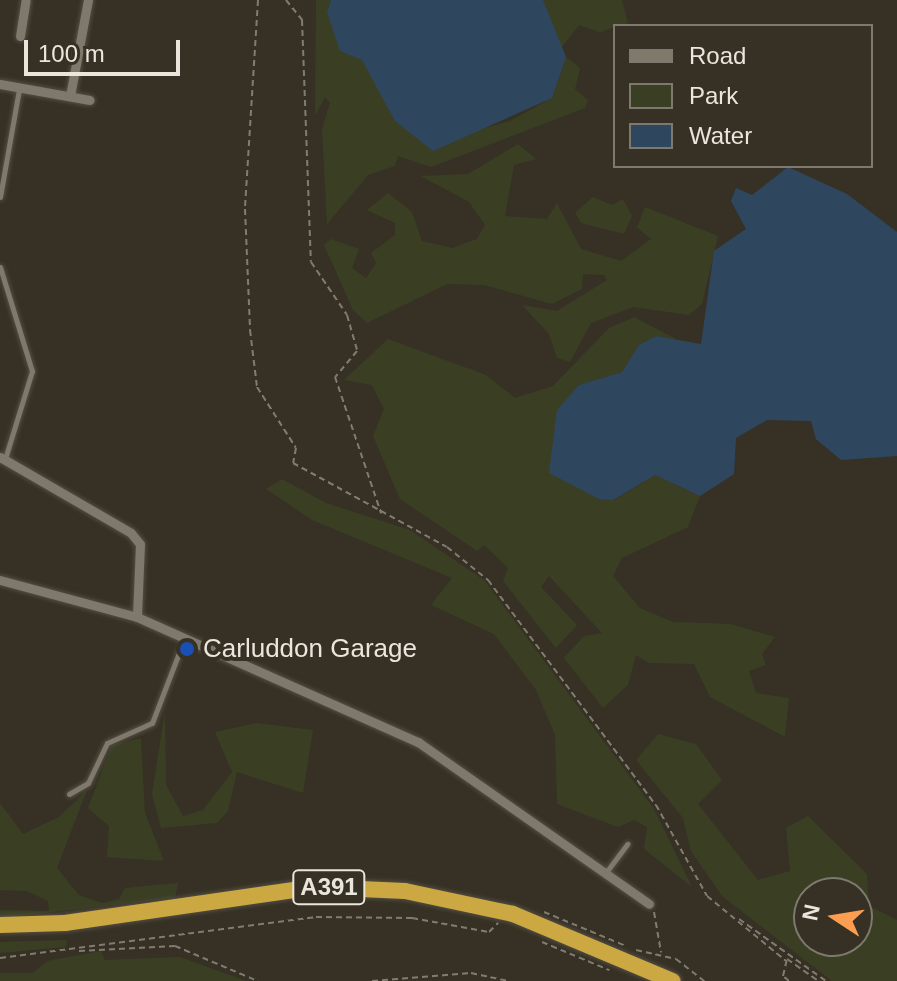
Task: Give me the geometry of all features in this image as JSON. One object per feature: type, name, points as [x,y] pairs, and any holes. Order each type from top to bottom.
[{"type":"highway","name":"A391","points":[[0,925],[65,923],[316,887],[405,891],[513,914],[672,981]]},
{"type":"street","points":[[20,36],[26,0]]},
{"type":"street","points":[[70,96],[88,0]]},
{"type":"street","points":[[0,84],[90,100]]},
{"type":"street","points":[[3,458],[131,533],[140,544],[137,617]]},
{"type":"street","points":[[0,580],[137,617],[418,742],[607,871],[649,904]]},
{"type":"lane","points":[[0,197],[20,88]]},
{"type":"lane","points":[[0,268],[32,371],[3,458]]},
{"type":"lane","points":[[69,794],[88,783],[107,743],[152,723],[185,636]]},
{"type":"lane","points":[[607,871],[627,844]]},
{"type":"path","points":[[258,0],[245,229],[257,387],[296,448],[293,463],[447,547],[488,580],[656,805],[707,896],[826,981]]},
{"type":"path","points":[[286,0],[302,20],[311,262],[347,315],[357,351],[335,377],[381,513]]},
{"type":"path","points":[[649,904],[659,920],[661,953]]},
{"type":"path","points":[[726,909],[786,961],[818,981]]},
{"type":"path","points":[[74,951],[316,917],[412,918],[489,932],[499,923]]},
{"type":"path","points":[[484,918],[507,925]]},
{"type":"path","points":[[533,936],[556,954],[614,971]]},
{"type":"path","points":[[0,958],[175,946],[258,981]]},
{"type":"path","points":[[786,961],[783,976],[789,981]]},
{"type":"path","points":[[372,981],[471,973],[508,981]]},
{"type":"green space","points":[[316,0],[331,0],[327,12],[375,76],[395,121],[460,135],[510,121],[552,98],[566,57],[580,68],[575,89],[588,100],[585,108],[431,167],[398,156],[395,166],[368,175],[327,224],[322,129],[330,103],[325,97],[315,116]]},
{"type":"green space","points":[[543,0],[622,0],[628,23],[613,24],[613,28],[600,32],[579,25],[561,48]]},
{"type":"green space","points":[[518,144],[536,159],[514,165],[505,216],[547,219],[557,203],[581,249],[621,261],[651,239],[637,227],[645,207],[718,236],[702,304],[689,315],[633,307],[591,323],[570,362],[557,358],[549,334],[522,305],[557,311],[607,280],[604,275],[583,274],[582,289],[552,304],[484,285],[447,284],[367,323],[353,310],[324,245],[331,239],[359,249],[352,268],[366,278],[376,263],[371,253],[395,235],[395,223],[367,210],[388,193],[412,212],[422,241],[452,248],[477,239],[485,225],[469,202],[421,176],[468,174]]},
{"type":"green space","points":[[593,197],[612,205],[623,199],[632,216],[624,234],[581,223],[575,213]]},
{"type":"green space","points":[[634,317],[678,340],[656,336],[639,345],[622,372],[579,385],[614,500],[655,475],[700,496],[688,527],[622,558],[613,576],[640,608],[673,622],[730,624],[775,637],[762,654],[766,665],[749,671],[756,693],[789,698],[785,737],[710,697],[694,664],[649,663],[636,655],[628,685],[603,708],[564,658],[584,636],[602,633],[549,576],[541,587],[577,625],[556,648],[503,581],[508,568],[484,545],[477,551],[400,499],[373,436],[384,409],[372,385],[344,380],[388,339],[486,375],[515,398],[553,386],[609,328]]},
{"type":"green space","points":[[282,479],[326,503],[410,530],[484,580],[654,809],[692,887],[644,849],[647,827],[634,820],[618,827],[557,804],[555,735],[536,690],[494,634],[431,605],[452,578],[312,520],[266,489]]},
{"type":"green space","points":[[165,711],[166,785],[183,816],[203,810],[232,772],[215,732],[257,723],[313,730],[303,793],[237,772],[228,811],[217,823],[161,828],[152,794]]},
{"type":"green space","points":[[658,734],[696,744],[722,780],[698,804],[758,880],[790,871],[786,828],[808,816],[867,877],[793,877],[793,951],[722,896],[691,851],[683,818],[636,760]]},
{"type":"green space","points":[[141,738],[145,813],[164,861],[107,857],[109,826],[88,808],[112,745]]},
{"type":"green space","points":[[87,790],[57,868],[79,895],[102,903],[119,899],[125,888],[178,883],[175,898],[0,918],[0,910],[49,911],[48,901],[27,891],[0,890],[0,803],[23,834],[59,817]]},
{"type":"green space","points":[[873,908],[897,920],[897,981],[832,981],[801,957],[873,957]]},
{"type":"green space","points":[[67,940],[66,947],[0,953],[0,942]]},
{"type":"green space","points":[[101,951],[105,960],[180,957],[246,981],[0,981],[0,973],[33,973],[47,961]]},
{"type":"water","points":[[331,0],[543,0],[566,57],[552,98],[433,151],[395,121],[362,60],[340,51],[327,12]]},
{"type":"water","points":[[790,168],[847,194],[897,232],[897,456],[841,460],[816,439],[811,421],[767,420],[736,438],[734,474],[700,496],[655,475],[613,500],[599,499],[549,473],[557,410],[579,385],[622,372],[639,345],[656,336],[701,344],[714,251],[746,229],[731,201],[736,188],[752,195]]},
{"type":"place","name":"Carluddon Garage","points":[[187,649]]}]
